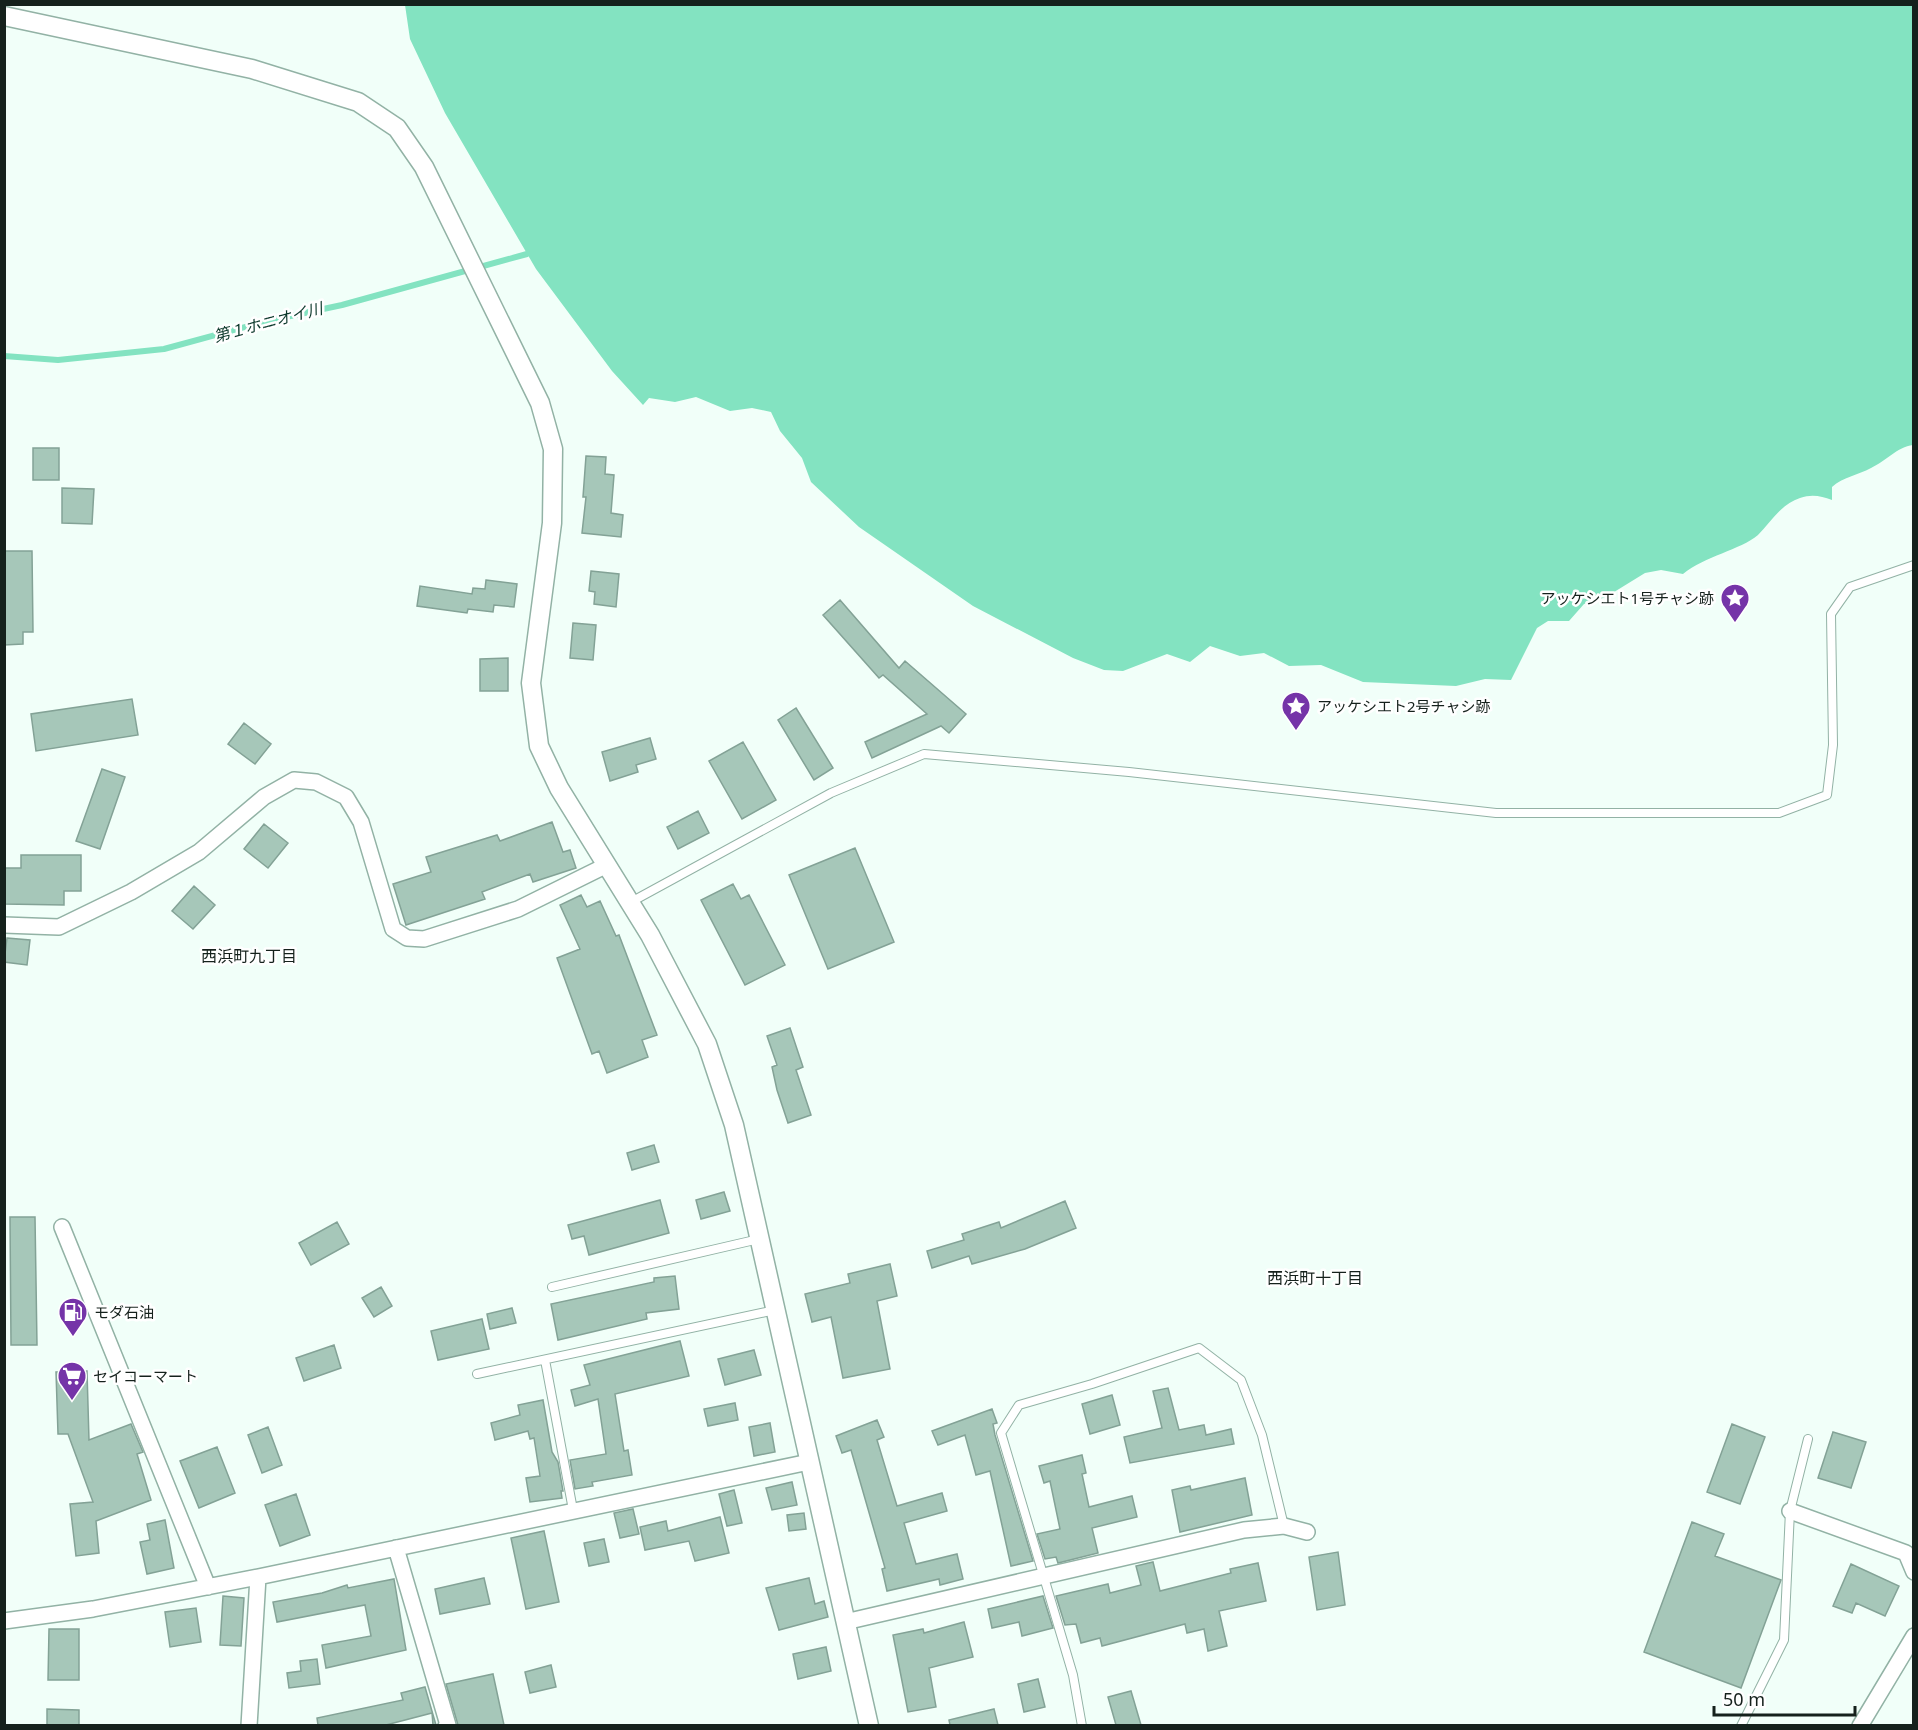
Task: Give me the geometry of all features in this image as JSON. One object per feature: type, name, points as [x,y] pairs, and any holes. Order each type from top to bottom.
[{"type":"street","points":[[4,16],[252,69],[358,102],[398,128],[424,167],[540,403],[553,449],[552,523],[531,683],[539,746],[558,788],[630,903],[707,1044],[734,1125],[869,1725]]},
{"type":"street","points":[[4,925],[59,927],[131,892],[199,852],[264,797],[294,780],[316,782],[346,797],[361,822],[393,929],[407,938],[423,939],[518,909],[607,866]]},
{"type":"street","points":[[62,1227],[208,1587]]},
{"type":"street","points":[[4,1621],[93,1609],[208,1587],[809,1462]]},
{"type":"street","points":[[1790,1511],[1906,1553],[1914,1572]]},
{"type":"street","points":[[845,1622],[1244,1530],[1284,1526],[1307,1532]]},
{"type":"street","points":[[396,1548],[448,1725],[446,1725]]},
{"type":"street","points":[[249,1725],[258,1577]]},
{"type":"street","points":[[1860,1725],[1914,1636]]},
{"type":"lane","points":[[630,903],[831,793],[924,754],[1129,772],[1496,813],[1779,813],[1827,795],[1833,745],[1830,614],[1850,587],[1914,566]]},
{"type":"lane","points":[[552,1287],[759,1239]]},
{"type":"lane","points":[[477,1374],[775,1310]]},
{"type":"lane","points":[[1082,1725],[1073,1675],[1001,1433],[1019,1405],[1092,1384],[1199,1348],[1241,1380],[1262,1435],[1284,1526]]},
{"type":"lane","points":[[545,1360],[573,1510]]},
{"type":"lane","points":[[1741,1725],[1784,1640],[1790,1511],[1808,1439]]},
{"type":"shaded area","points":[[405,5],[1913,5],[1913,445],[1902,448],[1876,465],[1836,484],[1832,487],[1832,500],[1812,496],[1787,504],[1751,540],[1701,562],[1683,574],[1661,570],[1645,573],[1606,597],[1584,604],[1569,621],[1548,621],[1537,628],[1511,680],[1485,679],[1456,686],[1363,682],[1321,665],[1289,666],[1264,653],[1240,656],[1210,646],[1190,662],[1167,654],[1123,671],[1104,670],[1073,658],[973,606],[859,527],[811,482],[802,458],[780,431],[771,412],[752,408],[730,411],[696,397],[675,402],[649,398],[643,405],[612,371],[536,269],[445,113],[410,39]]},
{"type":"building","points":[[33,448],[59,448],[59,480],[33,480]]},
{"type":"building","points":[[586,456],[606,457],[605,474],[614,475],[611,513],[623,515],[621,537],[582,533],[586,497],[583,497]]},
{"type":"building","points":[[62,488],[94,489],[92,524],[62,523]]},
{"type":"building","points":[[4,551],[32,551],[33,632],[23,632],[23,644],[4,645]]},
{"type":"building","points":[[591,571],[619,574],[616,607],[594,604],[595,592],[589,591]]},
{"type":"building","points":[[486,580],[517,584],[514,607],[494,605],[493,612],[468,609],[467,613],[417,606],[420,586],[472,594],[473,588],[485,589]]},
{"type":"building","points":[[840,600],[899,668],[905,661],[966,714],[949,733],[941,726],[872,758],[865,742],[927,714],[883,675],[879,678],[823,615]]},
{"type":"building","points":[[573,623],[596,625],[593,660],[570,658]]},
{"type":"building","points":[[508,658],[508,691],[480,691],[480,659]]},
{"type":"building","points":[[132,699],[138,735],[36,751],[31,714]]},
{"type":"building","points":[[796,708],[833,768],[814,780],[778,720]]},
{"type":"building","points":[[244,723],[271,744],[255,764],[228,744]]},
{"type":"building","points":[[650,738],[656,759],[636,765],[638,772],[610,781],[602,752]]},
{"type":"building","points":[[743,742],[776,800],[742,819],[709,761]]},
{"type":"building","points":[[102,769],[125,777],[100,849],[76,841]]},
{"type":"building","points":[[698,811],[709,833],[678,849],[667,827]]},
{"type":"building","points":[[552,822],[563,852],[570,850],[576,868],[533,882],[530,874],[482,892],[485,899],[406,925],[393,884],[431,872],[426,857],[497,835],[500,841]]},
{"type":"building","points":[[264,824],[288,843],[268,868],[244,849]]},
{"type":"building","points":[[855,848],[894,942],[828,969],[789,875]]},
{"type":"building","points":[[21,855],[81,855],[81,891],[64,891],[64,905],[4,904],[4,868],[21,868]]},
{"type":"building","points":[[733,884],[741,899],[749,895],[785,965],[745,985],[701,900]]},
{"type":"building","points":[[194,886],[215,905],[193,929],[172,911]]},
{"type":"building","points":[[581,895],[587,907],[600,901],[616,936],[619,935],[657,1035],[642,1040],[648,1057],[607,1073],[599,1051],[592,1054],[557,958],[580,949],[560,905]]},
{"type":"building","points":[[7,938],[30,940],[27,965],[4,962]]},
{"type":"building","points":[[790,1028],[803,1067],[796,1070],[811,1115],[788,1123],[777,1090],[772,1067],[777,1065],[767,1036]]},
{"type":"building","points":[[654,1145],[659,1162],[632,1170],[627,1153]]},
{"type":"building","points":[[724,1192],[730,1211],[701,1219],[696,1200]]},
{"type":"building","points":[[660,1200],[669,1233],[589,1255],[584,1236],[572,1239],[568,1225]]},
{"type":"building","points":[[1065,1201],[1076,1228],[1025,1249],[972,1264],[969,1256],[932,1268],[927,1251],[964,1240],[962,1234],[999,1222],[1001,1228]]},
{"type":"building","points":[[10,1217],[35,1217],[37,1345],[11,1345]]},
{"type":"building","points":[[337,1222],[349,1244],[311,1265],[299,1243]]},
{"type":"building","points":[[890,1264],[897,1296],[877,1301],[890,1369],[843,1378],[831,1317],[812,1322],[805,1294],[850,1283],[848,1274]]},
{"type":"building","points":[[675,1276],[679,1309],[646,1313],[647,1319],[558,1340],[551,1304],[654,1282],[654,1278]]},
{"type":"building","points":[[381,1287],[392,1306],[374,1317],[362,1298]]},
{"type":"building","points":[[512,1308],[516,1323],[490,1329],[487,1314]]},
{"type":"building","points":[[482,1319],[489,1349],[438,1360],[431,1331]]},
{"type":"building","points":[[680,1341],[689,1376],[615,1394],[624,1451],[628,1450],[632,1475],[592,1482],[593,1486],[575,1489],[570,1460],[606,1454],[598,1399],[575,1406],[571,1390],[590,1385],[584,1365]]},
{"type":"building","points":[[334,1345],[341,1368],[304,1381],[296,1358]]},
{"type":"building","points":[[754,1350],[761,1375],[725,1385],[718,1359]]},
{"type":"building","points":[[87,1371],[89,1440],[131,1424],[143,1452],[137,1454],[151,1500],[96,1521],[99,1553],[76,1556],[70,1504],[93,1502],[68,1434],[58,1434],[56,1372]]},
{"type":"building","points":[[1168,1388],[1179,1430],[1204,1425],[1206,1435],[1231,1429],[1234,1444],[1130,1463],[1124,1437],[1162,1428],[1153,1391]]},
{"type":"building","points":[[1112,1395],[1120,1425],[1090,1434],[1082,1404]]},
{"type":"building","points":[[543,1400],[552,1452],[558,1462],[563,1491],[561,1491],[562,1498],[530,1502],[526,1478],[540,1476],[534,1438],[530,1439],[528,1431],[495,1440],[491,1423],[520,1415],[518,1405]]},
{"type":"building","points":[[735,1403],[738,1420],[708,1426],[704,1409]]},
{"type":"building","points":[[992,1409],[997,1423],[993,1424],[995,1435],[1033,1561],[1011,1566],[990,1471],[976,1475],[965,1435],[938,1445],[932,1431]]},
{"type":"building","points":[[877,1420],[884,1437],[877,1440],[897,1506],[942,1493],[947,1511],[904,1523],[916,1564],[957,1554],[963,1579],[940,1585],[939,1579],[887,1591],[882,1569],[885,1568],[851,1450],[842,1453],[836,1436]]},
{"type":"building","points":[[770,1423],[775,1452],[754,1456],[749,1427]]},
{"type":"building","points":[[1732,1424],[1765,1437],[1740,1504],[1707,1492]]},
{"type":"building","points":[[268,1427],[282,1465],[262,1473],[248,1435]]},
{"type":"building","points":[[1833,1432],[1866,1442],[1851,1488],[1818,1478]]},
{"type":"building","points":[[217,1447],[235,1493],[199,1508],[180,1461]]},
{"type":"building","points":[[1082,1455],[1086,1473],[1082,1474],[1089,1507],[1132,1496],[1137,1517],[1092,1528],[1098,1553],[1058,1563],[1056,1557],[1045,1559],[1037,1534],[1060,1529],[1050,1481],[1044,1483],[1039,1466]]},
{"type":"building","points":[[1245,1478],[1252,1515],[1180,1532],[1172,1490],[1190,1486],[1191,1490]]},
{"type":"building","points":[[792,1482],[797,1505],[772,1510],[766,1488]]},
{"type":"building","points":[[734,1490],[742,1523],[727,1526],[719,1494]]},
{"type":"building","points":[[296,1494],[310,1535],[280,1546],[265,1505]]},
{"type":"building","points":[[633,1509],[639,1534],[620,1538],[614,1513]]},
{"type":"building","points":[[804,1513],[806,1529],[789,1531],[787,1515]]},
{"type":"building","points":[[720,1517],[729,1553],[695,1561],[689,1541],[645,1550],[640,1527],[666,1521],[668,1531]]},
{"type":"building","points":[[165,1520],[174,1568],[147,1574],[140,1542],[150,1540],[147,1524]]},
{"type":"building","points":[[1692,1522],[1724,1534],[1715,1556],[1781,1580],[1741,1688],[1644,1652]]},
{"type":"building","points":[[544,1531],[559,1602],[526,1609],[511,1538]]},
{"type":"building","points":[[604,1539],[609,1562],[589,1566],[584,1543]]},
{"type":"building","points":[[1338,1552],[1345,1605],[1317,1610],[1309,1557]]},
{"type":"building","points":[[1153,1562],[1160,1591],[1231,1573],[1230,1569],[1258,1563],[1266,1601],[1219,1611],[1227,1646],[1208,1651],[1204,1629],[1187,1633],[1185,1624],[1102,1646],[1100,1638],[1081,1643],[1076,1624],[1065,1625],[1056,1596],[1108,1584],[1110,1593],[1141,1585],[1136,1566]]},
{"type":"building","points":[[1851,1564],[1899,1586],[1885,1616],[1856,1603],[1852,1613],[1833,1606]]},
{"type":"building","points":[[484,1578],[490,1604],[440,1614],[435,1589]]},
{"type":"building","points":[[809,1578],[815,1604],[824,1601],[828,1617],[779,1630],[766,1588]]},
{"type":"building","points":[[394,1579],[406,1650],[326,1668],[322,1645],[371,1636],[365,1605],[277,1622],[273,1602],[322,1593],[347,1585],[348,1588]]},
{"type":"building","points":[[223,1596],[244,1598],[241,1646],[220,1645]]},
{"type":"building","points":[[1043,1596],[1053,1628],[1022,1636],[1019,1622],[992,1628],[988,1609]]},
{"type":"building","points":[[196,1608],[201,1642],[170,1647],[165,1612]]},
{"type":"building","points":[[964,1622],[973,1657],[929,1668],[936,1707],[908,1712],[893,1635],[923,1629],[924,1633]]},
{"type":"building","points":[[49,1629],[79,1629],[79,1680],[48,1680]]},
{"type":"building","points":[[826,1647],[831,1671],[798,1679],[793,1654]]},
{"type":"building","points":[[317,1659],[320,1684],[289,1688],[287,1673],[301,1671],[300,1661]]},
{"type":"building","points":[[551,1665],[556,1687],[530,1693],[525,1672]]},
{"type":"building","points":[[493,1674],[504,1725],[458,1725],[446,1684]]},
{"type":"building","points":[[1038,1679],[1045,1707],[1024,1712],[1018,1684]]},
{"type":"building","points":[[425,1687],[436,1725],[433,1725],[432,1713],[386,1725],[318,1725],[317,1718],[403,1700],[401,1693]]},
{"type":"building","points":[[1131,1691],[1141,1725],[1116,1725],[1108,1697]]},
{"type":"building","points":[[47,1709],[79,1710],[79,1725],[47,1725]]},
{"type":"building","points":[[994,1709],[998,1725],[950,1725],[949,1720]]},
{"type":"waterway","name":"第１ホニオイ川","points":[[4,356],[58,360],[164,349],[267,321],[342,305],[527,254]]},
{"type":"place","name":"アッケシエト1号チャシ跡","points":[[1735,624]]},
{"type":"place","name":"アッケシエト2号チャシ跡","points":[[1296,732]]},
{"type":"place","name":"モダ石油","points":[[73,1338]]},
{"type":"place","name":"セイコーマート","points":[[72,1402]]},
{"type":"district","name":"西浜町九丁目","points":[[249,956]]},
{"type":"district","name":"西浜町十丁目","points":[[1315,1278]]}]
